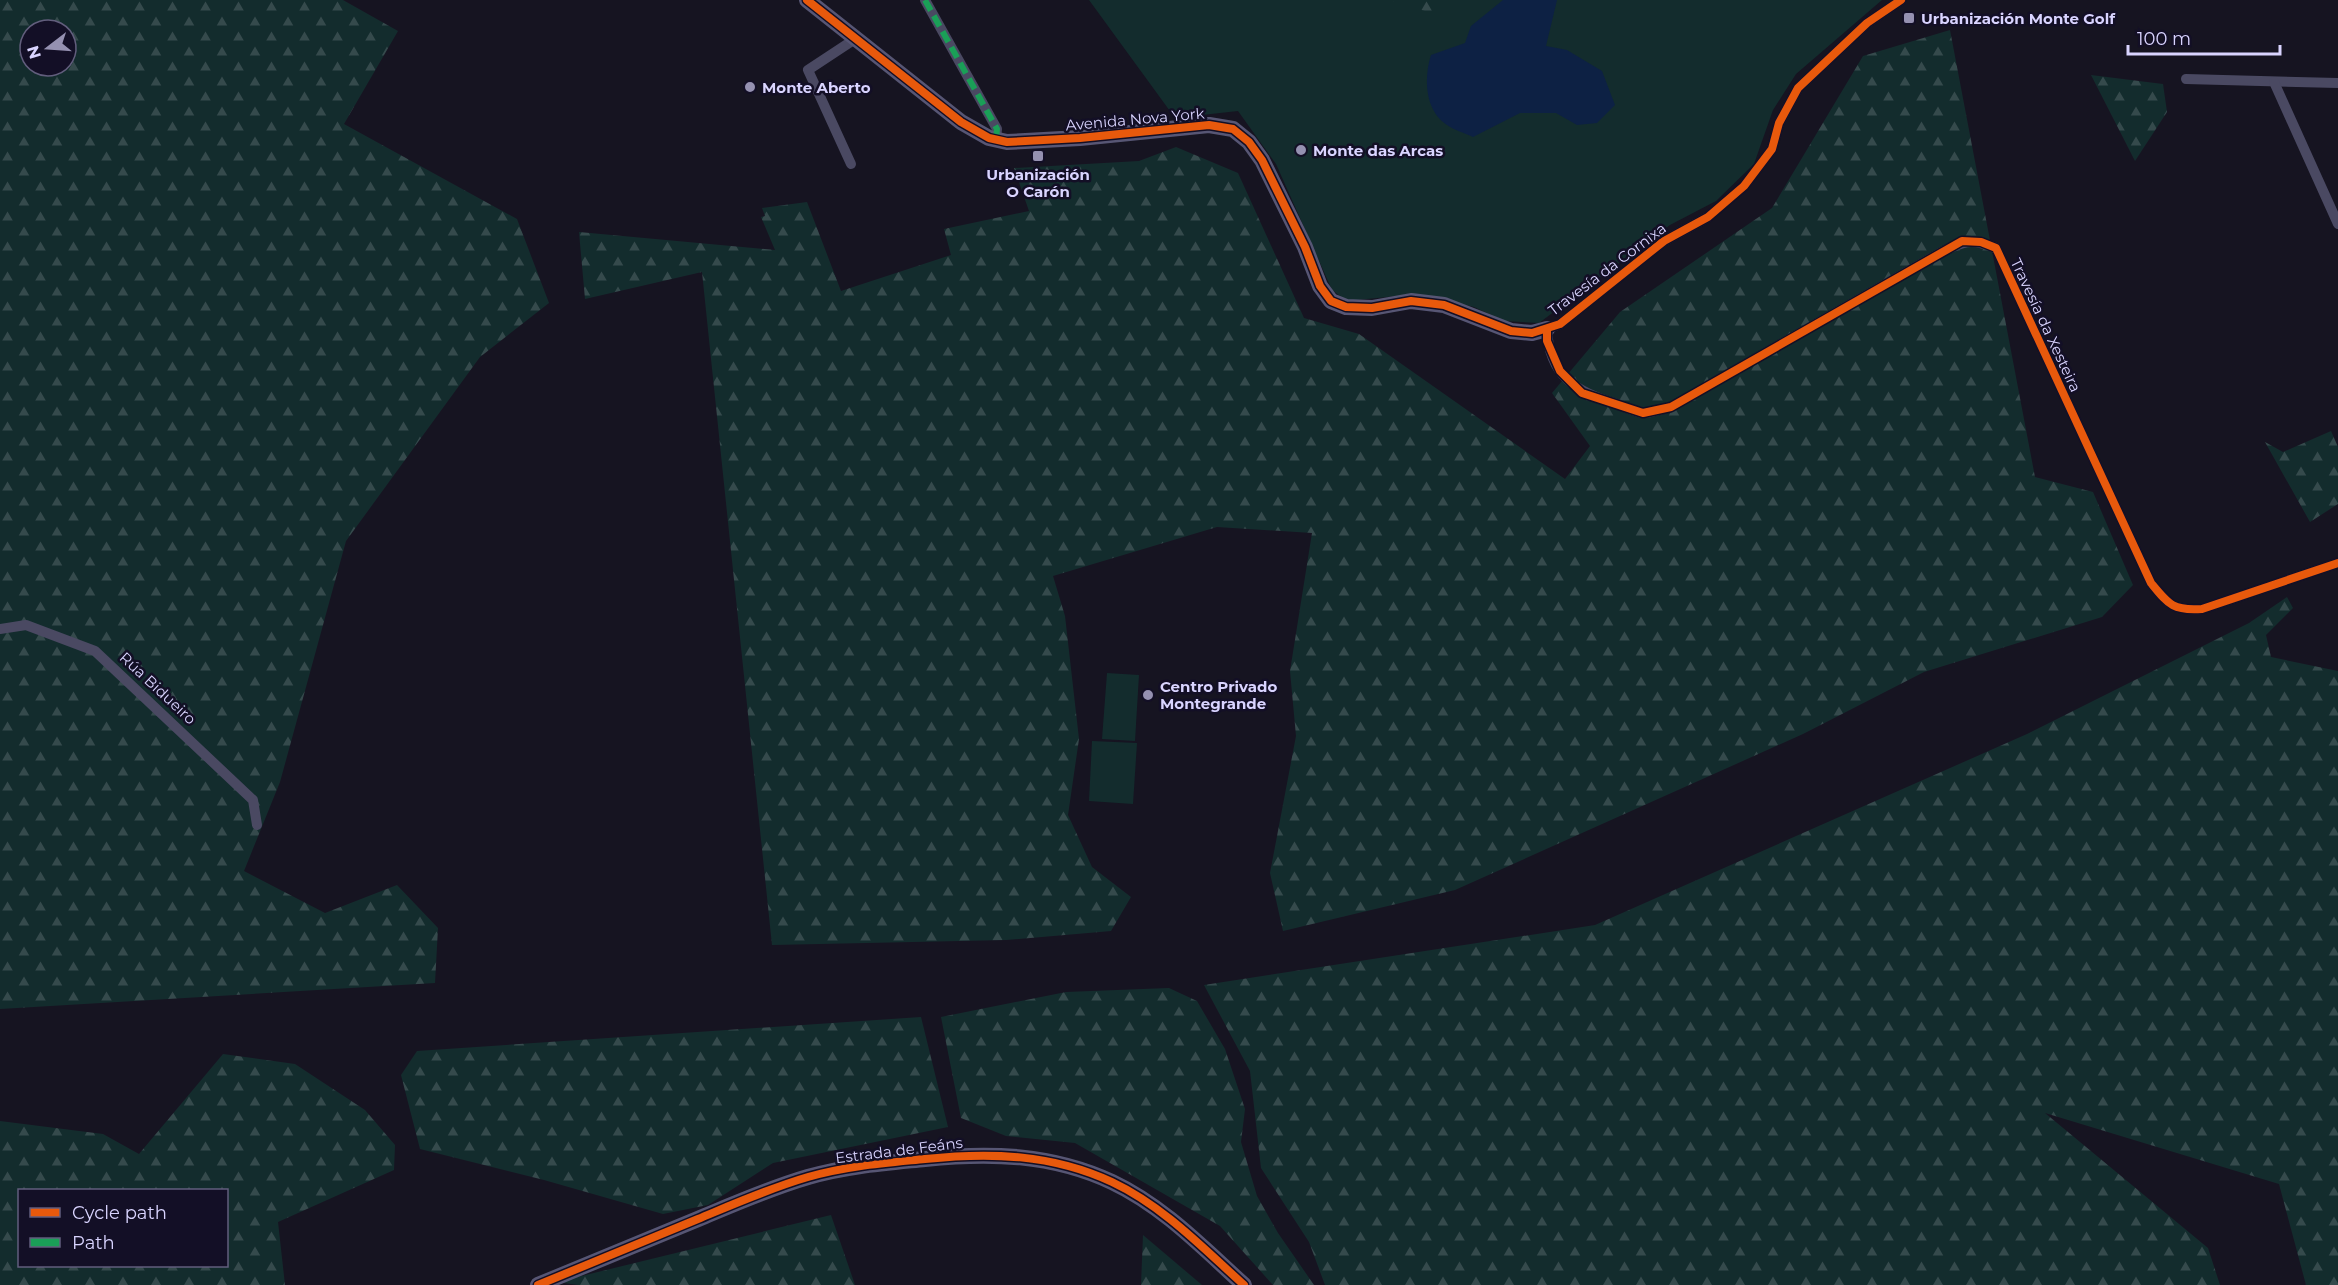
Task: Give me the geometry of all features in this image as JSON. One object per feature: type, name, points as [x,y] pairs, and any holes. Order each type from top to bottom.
[{"type":"street","name":"Avenida Nova York","points":[[807,0],[961,122],[996,139],[1007,141],[1080,138],[1209,125],[1233,129],[1249,142],[1262,160],[1305,247],[1320,286],[1331,301],[1346,308],[1372,308],[1411,301],[1444,306],[1511,331],[1532,333],[1547,329]]},
{"type":"street","points":[[925,0],[997,129],[996,139]]},
{"type":"street","name":"Travesía da Cornixa","points":[[1547,329],[1560,324],[1664,241],[1708,218],[1744,186],[1772,149],[1779,123],[1798,88],[1867,23],[1901,0]]},
{"type":"street","points":[[851,164],[808,70],[855,39]]},
{"type":"street","points":[[2186,79],[2338,83]]},
{"type":"street","points":[[2274,82],[2338,224]]},
{"type":"street","name":"Travesía da Xesteira","points":[[1547,329],[1547,342],[1560,371],[1582,393],[1643,413],[1671,407],[1962,241],[1981,242],[1996,248],[2151,583],[2165,600],[2182,611],[2202,609],[2338,563]]},
{"type":"street","name":"Rúa Bidueiro","points":[[0,628],[26,625],[95,651],[253,800],[257,825]]},
{"type":"street","name":"Estrada de Feáns","points":[[538,1285],[769,1189],[809,1176],[873,1165],[964,1155],[1008,1154],[1051,1161],[1085,1170],[1114,1183],[1154,1206],[1244,1285]]},
{"type":"green space","points":[[0,0],[343,0],[398,31],[344,124],[517,219],[549,303],[480,357],[346,541],[280,782],[244,871],[325,913],[397,885],[438,928],[435,983],[0,1009]]},
{"type":"green space","points":[[1089,0],[1882,0],[1796,74],[1773,110],[1754,164],[1716,201],[1670,225],[1539,323],[1504,321],[1474,307],[1418,294],[1347,301],[1332,290],[1276,164],[1238,111],[1175,118]]},
{"type":"green space","points":[[1389,0],[1450,0],[1438,15]]},
{"type":"green space","points":[[1950,30],[2035,477],[2093,492],[2133,585],[2102,617],[1924,672],[1803,734],[1455,890],[1283,931],[1270,873],[1296,736],[1290,671],[1312,533],[1217,527],[1053,576],[1065,616],[1079,739],[1068,815],[1092,867],[1131,897],[1111,931],[1006,940],[772,945],[702,272],[585,299],[579,232],[775,250],[761,217],[765,216],[762,208],[807,202],[841,291],[951,255],[944,229],[1029,211],[1014,168],[1139,161],[1176,147],[1238,173],[1304,318],[1359,334],[1565,479],[1590,446],[1552,393],[1620,312],[1772,208],[1863,56]]},
{"type":"green space","points":[[2091,75],[2163,84],[2167,112],[2135,161]]},
{"type":"green space","points":[[2331,431],[2338,447],[2338,504],[2310,522],[2265,442],[2283,452]]},
{"type":"green space","points":[[2287,597],[2293,608],[2266,635],[2271,657],[2338,671],[2338,1285],[2306,1285],[2279,1184],[2045,1113],[2208,1248],[2220,1285],[1325,1285],[1309,1242],[1261,1168],[1250,1071],[1204,985],[1595,925],[2027,734],[2249,623]]},
{"type":"green space","points":[[1107,673],[1139,675],[1135,741],[1102,739]]},
{"type":"green space","points":[[1092,741],[1137,743],[1133,804],[1089,801]]},
{"type":"green space","points":[[1169,988],[1197,1001],[1225,1049],[1245,1109],[1241,1142],[1257,1196],[1278,1233],[1314,1285],[1273,1285],[1220,1226],[1075,1143],[1006,1136],[961,1118],[941,1017],[1066,992]]},
{"type":"green space","points":[[921,1017],[948,1127],[773,1163],[708,1205],[663,1214],[544,1180],[420,1149],[401,1075],[417,1051]]},
{"type":"green space","points":[[223,1054],[295,1064],[365,1110],[395,1145],[394,1170],[278,1222],[285,1285],[0,1285],[0,1121],[103,1134],[139,1154]]},
{"type":"green space","points":[[831,1215],[855,1285],[578,1285],[557,1282]]},
{"type":"green space","points":[[1143,1235],[1202,1285],[1141,1285]]},
{"type":"water","points":[[1503,0],[1557,0],[1546,46],[1567,50],[1602,71],[1615,105],[1597,123],[1577,125],[1556,113],[1520,113],[1473,137],[1450,127],[1439,119],[1428,93],[1427,73],[1431,55],[1465,43],[1471,26]]},
{"type":"marked path","points":[[925,0],[997,129],[996,139]]},
{"type":"cycle path","points":[[807,0],[961,122],[989,138],[1007,142],[1080,138],[1209,125],[1233,129],[1249,142],[1262,160],[1305,247],[1320,286],[1331,301],[1346,307],[1372,308],[1411,301],[1444,305],[1511,331],[1532,333],[1560,324],[1664,241],[1708,217],[1744,186],[1772,149],[1779,123],[1798,88],[1867,23],[1901,0]]},
{"type":"cycle path","points":[[1547,329],[1547,341],[1560,371],[1582,393],[1643,413],[1671,407],[1962,241],[1981,242],[1996,248],[2151,583],[2162,597],[2172,605],[2184,609],[2202,609],[2338,563]]},
{"type":"cycle path","points":[[538,1285],[752,1196],[808,1177],[866,1165],[973,1156],[1020,1157],[1044,1161],[1067,1166],[1112,1182],[1165,1215],[1244,1285]]},
{"type":"place","name":"Urbanización Monte Golf","points":[[1909,18]]},
{"type":"place","name":"Monte Aberto","points":[[750,87]]},
{"type":"place","name":"Monte das Arcas","points":[[1301,150]]},
{"type":"place","name":"Urbanización O Carón","points":[[1038,156]]},
{"type":"place","name":"Centro Privado Montegrande","points":[[1148,695]]}]
